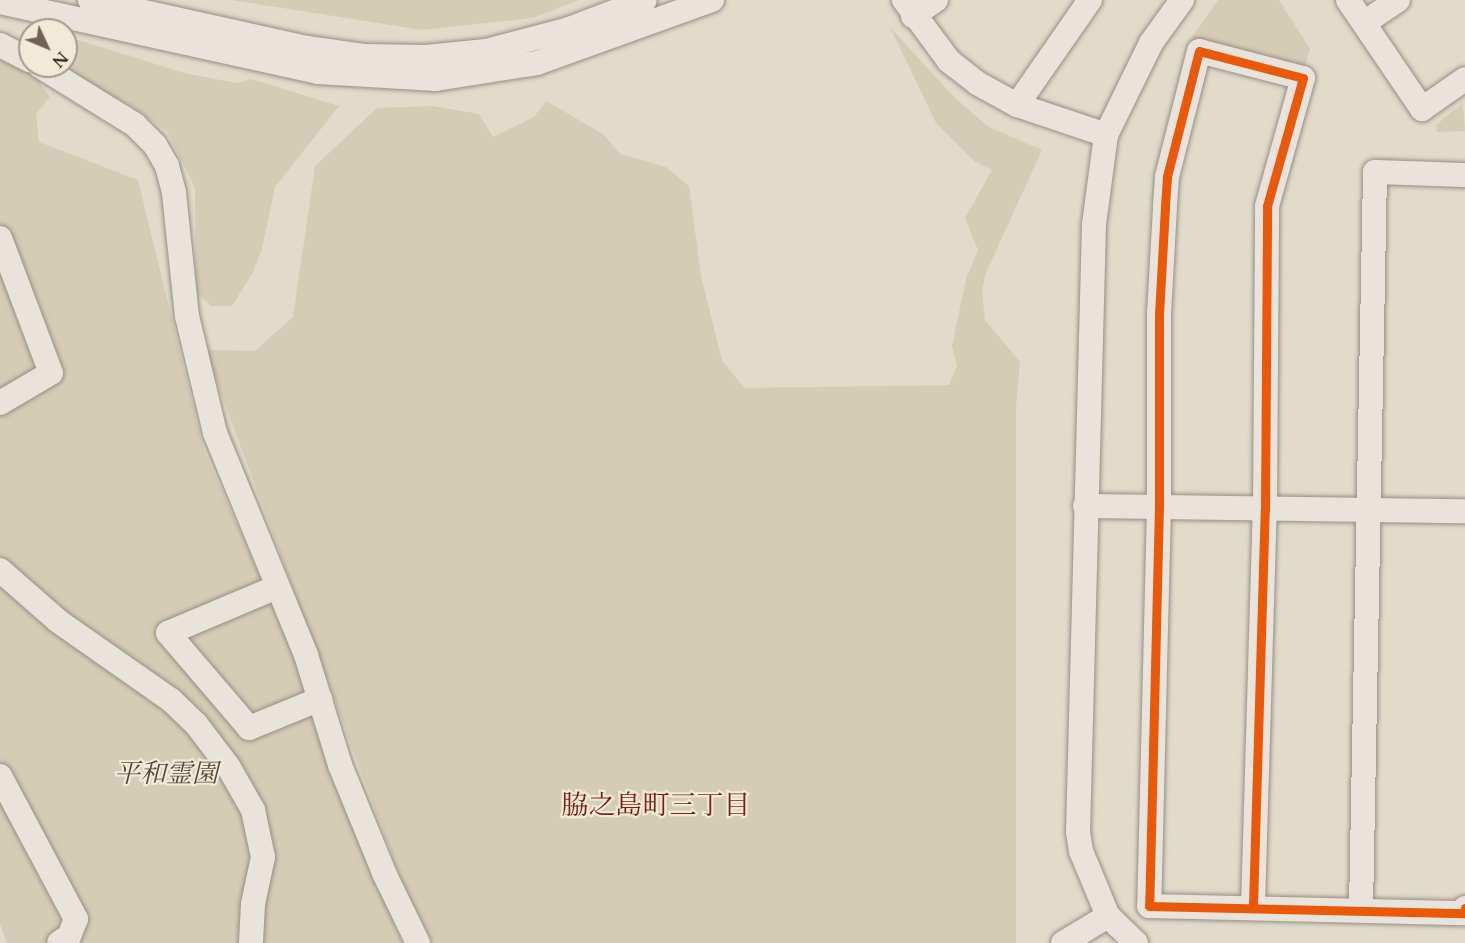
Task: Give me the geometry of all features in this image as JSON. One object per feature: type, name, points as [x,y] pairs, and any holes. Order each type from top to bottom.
[{"type":"street","points":[[90,0],[307,48],[365,56],[426,57],[486,51],[569,29],[645,0]]},
{"type":"street","points":[[0,2],[318,72],[436,79],[537,63],[712,0]]},
{"type":"street","points":[[936,0],[908,8],[950,61],[977,83],[1017,105],[1106,135]]},
{"type":"street","points":[[1017,105],[1090,0]]},
{"type":"street","points":[[1136,943],[1108,916],[1085,861],[1078,832],[1094,224],[1106,135],[1151,43],[1182,0]]},
{"type":"street","points":[[1348,0],[1422,109],[1465,79]]},
{"type":"street","points":[[1364,23],[1398,0]]},
{"type":"street","points":[[0,45],[18,54]]},
{"type":"street","points":[[1252,906],[1265,510],[1267,206],[1303,78],[1199,51],[1167,177],[1159,313],[1159,506],[1149,906],[1252,906],[1465,913],[1465,908]]},
{"type":"street","points":[[59,78],[135,125],[155,145],[167,166],[174,193],[187,316],[215,433],[320,699],[349,786],[418,943]]},
{"type":"street","points":[[1361,909],[1376,172],[1465,175]]},
{"type":"street","points":[[0,238],[51,373],[0,403]]},
{"type":"street","points":[[1085,506],[1465,512]]},
{"type":"street","points":[[0,570],[58,621],[171,700],[196,724],[228,766],[253,810],[263,857],[253,904],[251,943]]},
{"type":"street","points":[[277,587],[168,633],[249,728],[320,699]]},
{"type":"street","points":[[0,776],[76,919],[69,936],[59,943]]},
{"type":"street","points":[[1063,943],[1108,916]]},
{"type":"green space","points":[[232,0],[579,0],[533,18],[422,30]]},
{"type":"green space","points":[[1218,0],[1279,0],[1310,49],[1304,68],[1190,40]]},
{"type":"green space","points":[[890,27],[952,95],[987,126],[1042,150],[985,275],[982,292],[985,320],[1020,362],[1016,408],[1016,943],[433,943],[403,885],[205,350],[255,351],[293,317],[315,166],[377,108],[432,106],[479,114],[493,137],[534,117],[546,101],[603,134],[620,154],[666,167],[689,186],[701,276],[722,361],[745,388],[949,385],[957,366],[952,346],[966,279],[978,250],[965,218],[992,170],[974,161],[936,123]]},
{"type":"green space","points":[[78,40],[184,73],[237,83],[251,79],[339,106],[275,187],[262,249],[252,274],[232,306],[211,306],[196,292],[195,188],[167,131],[131,106],[78,77]]},
{"type":"green space","name":"平和霊園","points":[[0,49],[18,61],[18,78],[36,78],[50,97],[36,114],[39,142],[138,180],[204,451],[311,688],[402,943],[7,943],[0,924]]},
{"type":"green space","points":[[1463,103],[1465,131],[1437,132],[1436,125]]},
{"type":"cycle path","points":[[1253,906],[1265,510],[1267,206],[1303,78],[1199,51],[1167,177],[1165,207],[1159,313],[1159,506],[1149,906],[1465,913],[1465,908]]},
{"type":"district","name":"脇之島町三丁目","points":[[656,806]]}]
